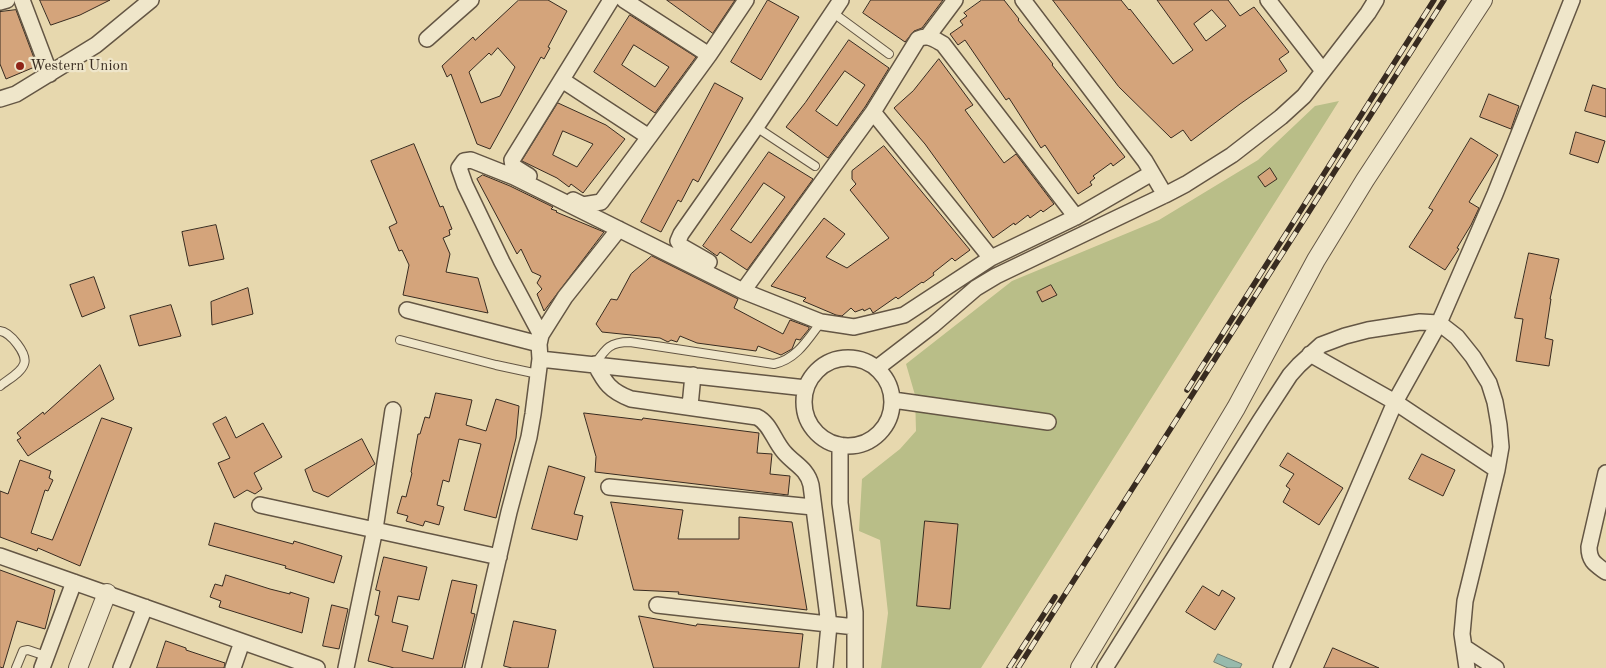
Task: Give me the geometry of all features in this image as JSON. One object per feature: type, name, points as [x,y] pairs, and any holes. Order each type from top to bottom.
[{"type":"street","points":[[0,2],[7,0]]},
{"type":"street","points":[[22,0],[50,74]]},
{"type":"street","points":[[0,99],[16,94],[96,45],[151,0]]},
{"type":"street","points":[[427,39],[472,0]]},
{"type":"street","points":[[611,0],[514,155],[512,163],[516,169],[583,205],[602,202],[746,0]]},
{"type":"street","points":[[624,0],[708,55]]},
{"type":"street","points":[[746,287],[873,112],[918,39],[928,36],[955,0]]},
{"type":"street","points":[[1023,0],[1145,161],[1165,195]]},
{"type":"street","points":[[1268,0],[1323,71]]},
{"type":"street","points":[[877,368],[933,325],[958,302],[996,276],[1165,195],[1232,155],[1281,117],[1304,96],[1376,0]]},
{"type":"street","points":[[1080,668],[1236,408],[1316,260],[1381,155],[1483,0]]},
{"type":"street","points":[[1281,668],[1395,402],[1439,323],[1495,194],[1572,0]]},
{"type":"street","points":[[746,287],[686,250],[678,241],[836,6]]},
{"type":"street","points":[[928,36],[943,44],[1076,216]]},
{"type":"street","points":[[562,80],[649,136]]},
{"type":"street","points":[[873,112],[991,258]]},
{"type":"street","points":[[539,353],[502,262],[465,185],[459,168],[464,161],[471,160],[514,177],[619,229],[821,322],[854,327],[904,315],[991,258],[1076,216],[1152,173]]},
{"type":"street","points":[[473,668],[498,557],[529,437],[539,353],[565,297],[619,229]]},
{"type":"street","points":[[407,310],[539,353],[595,364],[806,388]]},
{"type":"street","points":[[1105,668],[1290,375],[1310,354],[1321,346],[1345,336],[1368,330],[1420,322],[1439,323],[1473,357],[1489,383],[1495,402],[1500,432],[1501,447],[1497,470],[1465,601],[1462,634],[1467,668]]},
{"type":"street","points":[[1310,354],[1395,402],[1497,470]]},
{"type":"street","points":[[841,358],[860,359],[877,368],[886,379],[893,400],[889,420],[877,435],[860,445],[840,446],[825,440],[808,421],[804,404],[806,388],[816,372],[832,361],[841,358]]},
{"type":"street","points":[[595,364],[606,384],[622,395],[631,398],[760,418],[784,452],[808,473],[812,485],[813,507],[829,625],[825,668]]},
{"type":"street","points":[[690,406],[693,375]]},
{"type":"street","points":[[893,400],[1048,422]]},
{"type":"street","points":[[346,668],[376,529],[393,410]]},
{"type":"street","points":[[840,446],[840,503],[852,588],[855,628],[854,668]]},
{"type":"street","points":[[1606,473],[1588,547],[1589,556],[1606,572]]},
{"type":"street","points":[[609,486],[813,507]]},
{"type":"street","points":[[260,504],[498,557]]},
{"type":"street","points":[[0,556],[317,668]]},
{"type":"street","points":[[44,662],[74,582]]},
{"type":"street","points":[[78,668],[107,593]]},
{"type":"street","points":[[657,604],[855,628]]},
{"type":"street","points":[[120,668],[145,607]]},
{"type":"street","points":[[233,668],[242,642]]},
{"type":"street","points":[[1464,647],[1496,668]]},
{"type":"lane","points":[[836,6],[890,54]]},
{"type":"lane","points":[[756,127],[815,166]]},
{"type":"lane","points":[[595,364],[610,345],[619,342],[630,342],[774,364],[792,358],[821,322]]},
{"type":"lane","points":[[0,330],[11,335],[25,357],[24,364],[20,369],[0,386]]},
{"type":"lane","points":[[400,340],[496,366],[539,353]]},
{"type":"lane","points":[[16,668],[22,651],[28,650],[44,662]]},
{"type":"green space","points":[[1339,101],[981,668],[881,668],[888,613],[880,540],[859,531],[862,479],[900,449],[916,431],[915,395],[906,364],[1012,281],[1159,220],[1258,160],[1315,106]]},
{"type":"shaded area","points":[[1218,654],[1242,664],[1240,668],[1228,668],[1214,662]]},
{"type":"building","points":[[40,0],[110,0],[80,15],[51,25]]},
{"type":"building","points":[[519,0],[548,0],[567,11],[548,47],[550,48],[544,59],[541,57],[490,149],[477,144],[451,74],[447,77],[442,66],[473,37],[475,40]],"holes":[[[498,48],[515,67],[500,96],[481,103],[469,72],[489,53],[491,55]]]},
{"type":"building","points":[[667,0],[735,0],[713,33]]},
{"type":"building","points":[[768,0],[799,17],[761,80],[731,62]]},
{"type":"building","points":[[871,0],[943,0],[922,28],[914,31],[905,42],[863,13]]},
{"type":"building","points":[[982,0],[1004,0],[1052,65],[1125,157],[1113,166],[1111,163],[1093,176],[1095,178],[1090,182],[1092,185],[1078,194],[1045,145],[1041,148],[1009,98],[1006,100],[965,40],[958,45],[950,34],[963,25],[960,21],[967,16],[964,13]]},
{"type":"building","points":[[1053,0],[1121,0],[1173,64],[1193,50],[1157,0],[1228,0],[1240,16],[1254,7],[1289,52],[1279,59],[1287,71],[1191,141],[1183,130],[1171,138],[1119,87]],"holes":[[[1212,10],[1226,26],[1206,41],[1194,24]]]},
{"type":"building","points":[[16,10],[37,66],[6,79],[0,64],[0,12]]},
{"type":"building","points":[[630,15],[696,57],[655,113],[594,72]],"holes":[[[634,45],[669,67],[655,87],[622,65]]]},
{"type":"building","points":[[849,40],[889,68],[865,107],[828,158],[786,127]],"holes":[[[845,71],[865,85],[837,126],[816,111]]]},
{"type":"building","points":[[939,59],[973,105],[965,110],[1004,163],[1016,154],[1054,204],[1030,218],[1028,215],[993,238],[925,144],[894,108],[913,91]]},
{"type":"building","points":[[715,83],[743,98],[698,182],[693,179],[681,202],[678,200],[661,232],[641,222]]},
{"type":"building","points":[[1593,85],[1606,89],[1606,117],[1585,111]]},
{"type":"building","points":[[1489,94],[1519,106],[1511,129],[1480,117]]},
{"type":"building","points":[[558,103],[606,125],[625,139],[583,193],[571,184],[569,187],[557,178],[522,161]],"holes":[[[563,131],[593,144],[577,167],[553,155]]]},
{"type":"building","points":[[1576,132],[1605,141],[1598,163],[1570,154]]},
{"type":"building","points":[[1471,138],[1498,155],[1469,202],[1479,208],[1457,248],[1459,249],[1445,270],[1409,247],[1433,210],[1429,208]]},
{"type":"building","points":[[414,144],[440,207],[443,206],[452,229],[449,230],[450,235],[443,238],[450,254],[446,272],[478,278],[488,313],[403,295],[409,265],[402,250],[399,251],[389,227],[397,223],[371,161]]},
{"type":"building","points":[[884,146],[970,250],[955,261],[952,258],[923,283],[898,299],[896,297],[873,313],[870,308],[855,312],[851,308],[842,316],[836,315],[803,301],[806,298],[771,286],[824,218],[845,234],[826,257],[847,268],[889,238],[850,190],[856,184],[852,179],[852,171]]},
{"type":"building","points":[[769,152],[813,179],[747,270],[720,252],[717,256],[703,246]],"holes":[[[764,183],[785,197],[751,243],[731,230]]]},
{"type":"building","points":[[1270,168],[1277,179],[1265,187],[1258,177]]},
{"type":"building","points":[[483,175],[553,207],[551,209],[556,212],[604,232],[544,311],[537,294],[542,289],[537,283],[541,276],[532,272],[521,249],[517,254],[477,179]]},
{"type":"building","points":[[216,225],[224,259],[189,266],[182,232]]},
{"type":"building","points":[[1529,253],[1559,259],[1550,299],[1545,338],[1553,340],[1549,366],[1516,361],[1523,319],[1515,318]]},
{"type":"building","points":[[652,256],[738,299],[734,308],[783,334],[790,320],[809,327],[809,329],[800,340],[796,339],[792,349],[781,355],[758,346],[756,351],[697,343],[680,336],[677,342],[671,340],[668,342],[660,338],[602,332],[596,324],[611,299],[617,300],[631,274]]},
{"type":"building","points":[[94,277],[105,308],[82,317],[70,285]]},
{"type":"building","points":[[1051,285],[1057,295],[1042,302],[1037,292]]},
{"type":"building","points":[[248,288],[253,314],[212,325],[211,302]]},
{"type":"building","points":[[171,305],[181,336],[139,346],[130,316]]},
{"type":"building","points":[[100,365],[114,399],[28,456],[17,440],[21,438],[17,433],[43,412],[44,414]]},
{"type":"building","points":[[436,393],[472,400],[466,425],[486,431],[496,399],[519,406],[516,438],[496,518],[464,510],[481,444],[459,439],[449,482],[443,480],[437,505],[444,507],[439,525],[425,521],[423,526],[406,521],[408,516],[397,513],[402,496],[406,497],[418,434],[420,434],[425,417],[429,418]]},
{"type":"building","points":[[584,413],[642,420],[643,418],[759,433],[757,453],[772,454],[770,474],[790,476],[788,495],[595,472],[596,457]]},
{"type":"building","points":[[226,417],[236,438],[263,423],[282,457],[254,473],[262,489],[255,494],[247,490],[234,498],[218,463],[230,458],[213,424]]},
{"type":"building","points":[[102,418],[132,428],[80,566],[38,548],[37,551],[0,537],[0,491],[8,494],[20,460],[51,471],[49,478],[53,480],[48,491],[45,490],[31,533],[52,540]]},
{"type":"building","points":[[362,439],[375,464],[328,497],[313,491],[305,470]]},
{"type":"building","points":[[1288,453],[1343,488],[1319,525],[1283,502],[1290,489],[1286,486],[1294,474],[1280,466]]},
{"type":"building","points":[[1422,454],[1455,470],[1443,496],[1409,479]]},
{"type":"building","points":[[549,466],[585,477],[574,514],[583,516],[577,540],[532,529]]},
{"type":"building","points":[[611,502],[683,510],[678,539],[739,539],[739,517],[792,522],[807,610],[678,594],[679,592],[634,590]]},
{"type":"building","points":[[925,521],[958,524],[950,609],[917,606]]},
{"type":"building","points":[[215,523],[293,544],[294,541],[342,556],[334,583],[285,568],[286,566],[209,545]]},
{"type":"building","points":[[384,557],[427,567],[419,600],[398,596],[392,622],[408,626],[402,651],[433,659],[452,580],[477,585],[471,613],[475,614],[462,668],[394,668],[368,661],[379,616],[375,615],[380,591],[376,590]]},
{"type":"building","points":[[0,570],[55,590],[45,629],[17,621],[3,668],[0,667]]},
{"type":"building","points":[[226,575],[270,589],[290,594],[290,592],[309,598],[302,633],[219,607],[221,601],[210,597],[215,584],[222,586]]},
{"type":"building","points":[[1203,586],[1219,596],[1222,590],[1235,598],[1215,630],[1186,612]]},
{"type":"building","points":[[332,605],[348,609],[339,649],[323,646]]},
{"type":"building","points":[[639,616],[696,626],[697,624],[803,634],[799,668],[654,668]]},
{"type":"building","points":[[514,621],[556,630],[548,668],[512,668],[504,666]]},
{"type":"building","points":[[166,641],[225,663],[224,668],[157,668]]},
{"type":"building","points":[[1333,648],[1379,668],[1324,668]]},
{"type":"railway","points":[[1187,390],[1434,0]]},
{"type":"railway","points":[[1018,668],[1444,0]]},
{"type":"railway","points":[[1009,668],[1055,597]]},
{"type":"place","name":"Western Union","points":[[20,66]]}]
